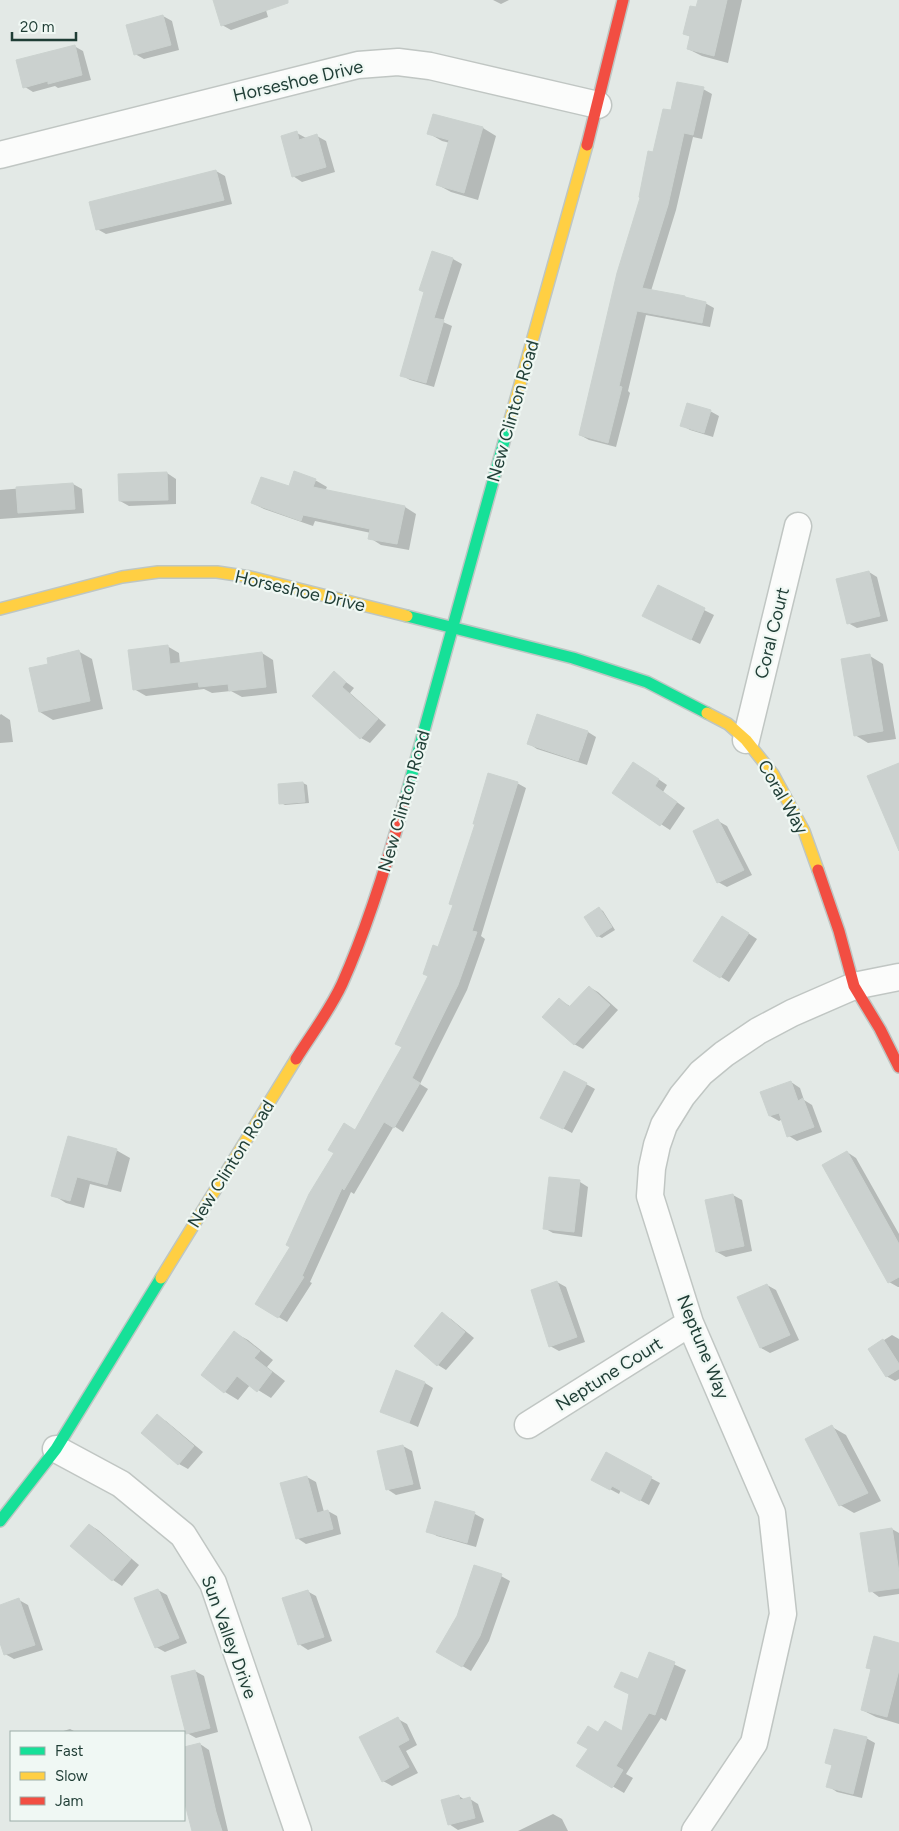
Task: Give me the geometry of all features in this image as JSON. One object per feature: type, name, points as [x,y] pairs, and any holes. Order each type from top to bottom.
[{"type":"street","name":"New Clinton Road","points":[[0,1521],[56,1449],[340,986],[359,943],[390,853],[598,105],[623,0]]},
{"type":"street","name":"Horseshoe Drive","points":[[0,155],[358,64],[398,62],[430,66],[598,105]]},
{"type":"street","name":"Coral Court","points":[[746,740],[798,526]]},
{"type":"street","name":"Horseshoe Drive","points":[[0,609],[122,577],[158,572],[218,572],[250,576],[452,628]]},
{"type":"street","name":"Coral Way","points":[[452,628],[573,658],[647,682],[728,724],[746,740],[773,774],[804,831],[839,930],[854,986],[899,1067]]},
{"type":"street","name":"Neptune Way","points":[[695,1831],[754,1743],[783,1614],[772,1513],[690,1323],[650,1196],[652,1168],[657,1145],[664,1124],[682,1096],[701,1073],[724,1054],[758,1031],[792,1013],[854,986],[899,977]]},
{"type":"street","name":"Neptune Court","points":[[528,1425],[690,1323]]},
{"type":"street","name":"Sun Valley Drive","points":[[56,1449],[120,1484],[183,1535],[213,1583],[298,1831]]},
{"type":"building","points":[[213,0],[288,0],[288,3],[221,26]]},
{"type":"building","points":[[698,0],[727,0],[714,56],[687,49],[690,36],[683,34],[690,6],[696,7]]},
{"type":"building","points":[[163,15],[171,45],[134,55],[126,25]]},
{"type":"building","points":[[75,45],[82,75],[23,88],[16,60]]},
{"type":"building","points":[[677,82],[704,87],[693,135],[684,133],[668,205],[642,288],[706,302],[702,323],[637,311],[619,386],[622,387],[608,443],[579,435],[617,273],[640,198],[648,151],[653,152],[663,109],[671,110]]},
{"type":"building","points":[[433,114],[483,127],[464,193],[436,185],[449,140],[427,134]]},
{"type":"building","points":[[297,131],[299,140],[317,134],[326,167],[292,177],[281,136]]},
{"type":"building","points":[[216,170],[224,200],[96,230],[89,202]]},
{"type":"building","points":[[432,251],[453,258],[434,318],[444,320],[426,383],[400,376],[424,292],[419,290]]},
{"type":"building","points":[[687,403],[711,410],[704,433],[680,426]]},
{"type":"building","points":[[294,471],[316,479],[313,487],[405,506],[397,544],[368,539],[370,529],[303,515],[301,521],[251,503],[261,477],[289,486]]},
{"type":"building","points":[[167,472],[168,500],[119,501],[118,474]]},
{"type":"building","points":[[73,483],[75,509],[18,513],[16,487]]},
{"type":"building","points":[[869,571],[880,616],[847,624],[836,579]]},
{"type":"building","points":[[658,585],[705,608],[691,640],[642,616]]},
{"type":"building","points":[[168,645],[170,664],[262,652],[266,687],[229,691],[228,684],[199,687],[198,682],[133,690],[128,650]]},
{"type":"building","points":[[79,650],[90,701],[39,712],[29,668],[48,664],[47,658]]},
{"type":"building","points":[[870,654],[883,731],[854,736],[841,659]]},
{"type":"building","points":[[334,671],[346,682],[342,687],[378,719],[360,739],[312,696]]},
{"type":"building","points":[[537,714],[588,731],[578,761],[527,744]]},
{"type":"building","points":[[633,762],[659,779],[655,786],[677,802],[660,826],[612,793]]},
{"type":"building","points":[[899,763],[899,851],[867,776]]},
{"type":"building","points":[[488,773],[518,782],[472,931],[477,932],[458,985],[412,1078],[420,1083],[394,1128],[384,1122],[344,1190],[342,1188],[302,1276],[304,1277],[278,1318],[255,1304],[290,1247],[286,1245],[309,1194],[334,1153],[328,1150],[344,1123],[355,1130],[402,1047],[395,1044],[428,976],[423,974],[433,945],[438,947],[453,905],[449,904],[475,824],[473,824]]},
{"type":"building","points":[[303,782],[305,802],[279,804],[278,784]]},
{"type":"building","points":[[718,819],[744,870],[717,883],[693,831]]},
{"type":"building","points":[[599,907],[612,927],[597,937],[584,917]]},
{"type":"building","points":[[722,916],[749,933],[720,978],[693,961]]},
{"type":"building","points":[[589,986],[610,1005],[574,1045],[542,1017],[559,998],[569,1007]]},
{"type":"building","points":[[564,1071],[587,1083],[563,1129],[540,1118]]},
{"type":"building","points":[[791,1081],[798,1101],[803,1098],[814,1127],[787,1137],[779,1113],[769,1116],[760,1092]]},
{"type":"building","points":[[68,1136],[117,1149],[107,1185],[77,1177],[70,1201],[51,1196]]},
{"type":"building","points":[[847,1151],[899,1244],[899,1277],[888,1283],[822,1165]]},
{"type":"building","points":[[549,1177],[580,1180],[574,1232],[543,1229]]},
{"type":"building","points":[[733,1194],[744,1246],[716,1252],[705,1200]]},
{"type":"building","points":[[557,1281],[577,1337],[549,1347],[531,1290]]},
{"type":"building","points":[[767,1284],[790,1335],[760,1348],[737,1297]]},
{"type":"building","points":[[442,1312],[465,1332],[437,1366],[414,1346]]},
{"type":"building","points":[[234,1331],[260,1351],[254,1358],[272,1372],[257,1392],[237,1376],[224,1393],[201,1375]]},
{"type":"building","points":[[883,1339],[899,1364],[899,1369],[886,1377],[868,1349]]},
{"type":"building","points":[[396,1370],[425,1382],[409,1423],[380,1412]]},
{"type":"building","points":[[157,1414],[194,1446],[178,1465],[141,1433]]},
{"type":"building","points":[[832,1425],[868,1493],[839,1506],[805,1439]]},
{"type":"building","points":[[403,1445],[413,1484],[386,1490],[377,1451]]},
{"type":"building","points":[[606,1452],[652,1477],[640,1501],[612,1486],[610,1490],[591,1480]]},
{"type":"building","points":[[307,1476],[317,1513],[328,1510],[333,1529],[296,1539],[280,1483]]},
{"type":"building","points":[[435,1501],[475,1512],[467,1543],[426,1532]]},
{"type":"building","points":[[89,1524],[131,1559],[112,1581],[70,1546]]},
{"type":"building","points":[[892,1528],[899,1572],[899,1588],[869,1592],[860,1533]]},
{"type":"building","points":[[474,1565],[502,1574],[480,1636],[462,1667],[436,1652],[457,1616]]},
{"type":"building","points":[[158,1589],[179,1638],[155,1648],[134,1598]]},
{"type":"building","points":[[308,1590],[324,1637],[298,1645],[282,1598]]},
{"type":"building","points":[[19,1598],[35,1645],[4,1655],[0,1643],[0,1605]]},
{"type":"building","points":[[874,1636],[899,1643],[899,1670],[887,1717],[861,1710],[871,1669],[866,1668]]},
{"type":"building","points":[[649,1652],[675,1662],[655,1715],[649,1713],[616,1766],[623,1770],[612,1788],[576,1766],[588,1749],[577,1743],[588,1726],[598,1732],[605,1721],[622,1731],[629,1694],[614,1687],[621,1672],[638,1679]]},
{"type":"building","points":[[195,1670],[210,1728],[186,1734],[171,1676]]},
{"type":"building","points":[[398,1717],[409,1740],[398,1746],[409,1767],[382,1782],[359,1737]]},
{"type":"building","points":[[834,1729],[867,1737],[853,1794],[826,1787],[832,1765],[825,1763]]},
{"type":"building","points":[[200,1743],[222,1831],[192,1831],[185,1803],[185,1747]]},
{"type":"building","points":[[459,1795],[460,1800],[470,1797],[475,1818],[448,1825],[441,1800]]},
{"type":"traffic: fast","points":[[404,803],[510,420]]},
{"type":"traffic: fast","points":[[407,616],[573,658],[647,682],[707,713]]},
{"type":"traffic: fast","points":[[0,1521],[56,1449],[161,1278]]},
{"type":"traffic: slow","points":[[510,420],[587,145]]},
{"type":"traffic: slow","points":[[0,609],[122,577],[158,572],[217,572],[250,577],[407,616]]},
{"type":"traffic: slow","points":[[707,713],[728,724],[746,740],[773,774],[804,831],[818,870]]},
{"type":"traffic: slow","points":[[161,1278],[296,1059]]},
{"type":"traffic: jam","points":[[587,145],[623,0]]},
{"type":"traffic: jam","points":[[296,1059],[342,984],[376,895],[404,803]]},
{"type":"traffic: jam","points":[[818,870],[839,931],[854,986],[880,1029],[899,1067]]}]
